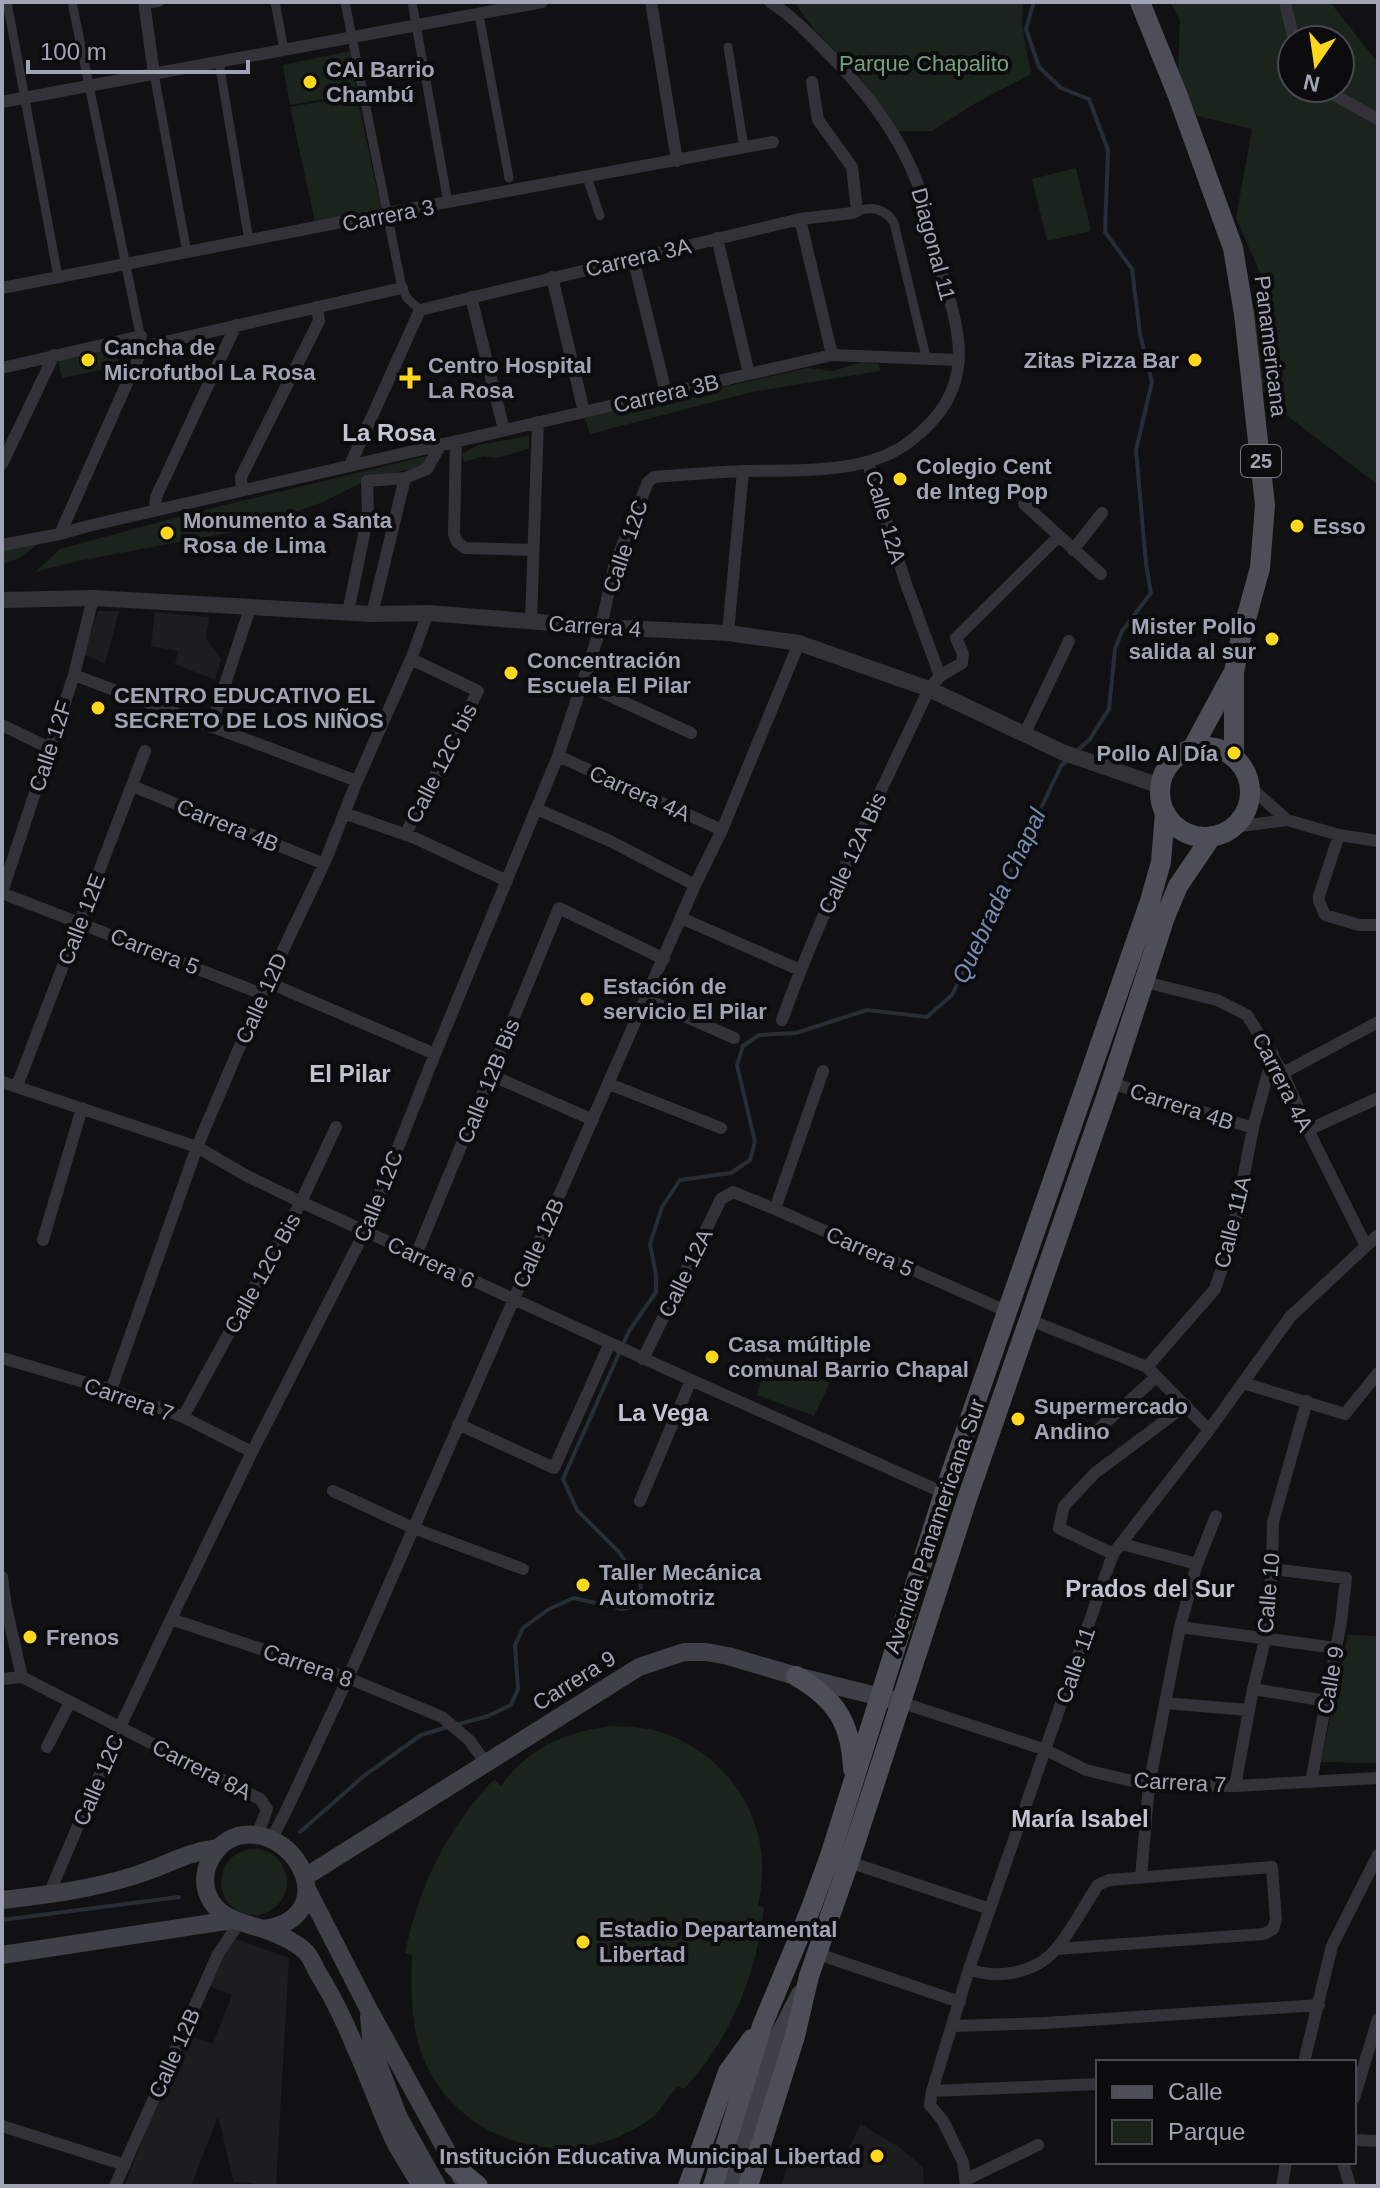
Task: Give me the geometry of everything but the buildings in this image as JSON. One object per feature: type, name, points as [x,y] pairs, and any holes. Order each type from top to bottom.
[{"type":"main road","name":"Panamericana","points":[[1140,2],[1233,248],[1244,314],[1265,505],[1260,568],[1234,672],[1234,758]]},
{"type":"main road","points":[[1192,749],[1234,672]]},
{"type":"main road","points":[[1215,748],[1234,758],[1247,776],[1250,787],[1247,809],[1233,827],[1212,836],[1180,829],[1165,812],[1161,802],[1160,786],[1166,769],[1173,760],[1192,749],[1215,748]]},
{"type":"main road","name":"Avenida Panamericana Sur","points":[[762,2026],[811,1908],[944,1493],[1150,901],[1161,862],[1165,812]]},
{"type":"main road","name":"Avenida Panamericana Sur","points":[[748,2186],[795,2036],[809,1976],[1165,917],[1178,886],[1212,836]]},
{"type":"main road","name":"Carrera 9","points":[[306,1883],[486,1763],[639,1667],[684,1652],[728,1656],[900,1702]]},
{"type":"main road","points":[[796,1676],[816,1687],[833,1704],[845,1723],[852,1745],[850,1791]]},
{"type":"main road","points":[[421,2186],[396,2144],[338,2005],[306,1952],[263,1929],[236,1921],[219,1910],[209,1896],[205,1879],[208,1862],[229,1839],[243,1835],[264,1838],[281,1846],[297,1860],[368,2008],[467,2186]]},
{"type":"main road","points":[[2,1900],[49,1894],[138,1875],[196,1851],[218,1848]]},
{"type":"main road","points":[[263,1929],[292,1920],[305,1903],[306,1883]]},
{"type":"main road","points":[[2,1955],[236,1921]]},
{"type":"main road","points":[[729,2186],[773,2047],[809,1976]]},
{"type":"main road","points":[[368,2008],[372,2048],[399,2118],[437,2186]]},
{"type":"main road","points":[[688,2186],[728,2072],[762,2026]]},
{"type":"main road","points":[[713,2186],[762,2026]]},
{"type":"main road","points":[[454,2166],[478,2186]]},
{"type":"street","points":[[7,2],[58,277]]},
{"type":"street","points":[[60,534],[142,341],[72,2]]},
{"type":"street","points":[[160,2],[144,3],[187,253]]},
{"type":"street","points":[[275,2],[284,50]]},
{"type":"street","points":[[345,2],[402,288],[407,298],[420,310],[350,465]]},
{"type":"street","points":[[412,2],[448,203]]},
{"type":"street","points":[[2,102],[542,2]]},
{"type":"street","points":[[651,2],[677,161]]},
{"type":"street","points":[[770,2],[790,14]]},
{"type":"street","points":[[783,2],[790,14]]},
{"type":"street","points":[[1285,2],[1290,24]]},
{"type":"street","name":"Diagonal 11","points":[[790,14],[845,70],[893,131],[919,186],[932,244],[959,335],[957,376]]},
{"type":"street","points":[[479,15],[509,178]]},
{"type":"street","points":[[728,47],[744,148]]},
{"type":"street","points":[[219,62],[249,241]]},
{"type":"street","points":[[812,82],[818,120],[852,167],[857,211],[868,207],[884,211],[894,223],[926,357]]},
{"type":"street","points":[[1350,104],[1378,119]]},
{"type":"street","name":"Carrera 3","points":[[2,288],[773,142]]},
{"type":"street","points":[[589,183],[600,216]]},
{"type":"street","name":"Carrera 3A","points":[[420,310],[800,219],[857,211]]},
{"type":"street","points":[[800,219],[832,355]]},
{"type":"street","points":[[717,238],[749,374]]},
{"type":"street","points":[[633,258],[666,393]]},
{"type":"street","points":[[552,277],[584,412]]},
{"type":"street","points":[[2,368],[54,355],[236,325],[402,288]]},
{"type":"street","points":[[471,297],[504,430]]},
{"type":"street","points":[[242,490],[241,477],[319,321],[317,307]]},
{"type":"street","points":[[155,510],[156,497],[236,325]]},
{"type":"street","points":[[2,464],[54,355]]},
{"type":"street","name":"Carrera 3B","points":[[2,545],[832,355],[959,360]]},
{"type":"street","name":"Calle 12A","points":[[934,683],[868,463],[907,444],[937,417],[949,399],[957,376]]},
{"type":"street","points":[[531,621],[538,422]]},
{"type":"street","points":[[456,441],[454,534],[457,542],[465,548],[533,550]]},
{"type":"street","points":[[348,612],[368,515],[367,481],[405,478],[431,466],[441,444]]},
{"type":"street","points":[[728,633],[743,471],[797,472],[868,463]]},
{"type":"street","name":"Calle 12C","points":[[49,1894],[120,1727],[171,1619],[365,1231],[558,756],[601,627],[615,563],[648,482],[654,477],[743,471]]},
{"type":"street","points":[[372,614],[405,478]]},
{"type":"street","points":[[1024,504],[1101,574]]},
{"type":"street","points":[[1073,550],[1102,513]]},
{"type":"street","name":"Calle 12A Bis","points":[[782,1020],[826,910],[934,683],[962,663],[963,654],[956,638],[1058,537]]},
{"type":"street","name":"Carrera 4","points":[[2,600],[93,598],[372,614],[428,613],[601,627],[728,633],[799,643],[934,683],[1062,752],[1160,786]]},
{"type":"street","name":"Calle 12F","points":[[2,893],[74,675],[93,598]]},
{"type":"street","points":[[211,727],[250,608]]},
{"type":"street","name":"Calle 12D","points":[[111,1390],[197,1147],[265,988],[324,864],[428,613]]},
{"type":"street","points":[[1025,733],[1069,641]]},
{"type":"street","name":"Calle 12B","points":[[264,1838],[348,1678],[695,885],[722,830],[799,643]]},
{"type":"street","name":"Calle 12C bis","points":[[405,835],[478,691],[411,659]]},
{"type":"street","points":[[74,675],[357,781]]},
{"type":"street","points":[[582,683],[691,733]]},
{"type":"street","points":[[2,725],[49,748]]},
{"type":"street","name":"Calle 12E","points":[[17,1086],[145,751]]},
{"type":"street","name":"Carrera 4A","points":[[558,756],[722,830]]},
{"type":"street","name":"Carrera 4B","points":[[132,786],[324,864]]},
{"type":"street","points":[[1250,787],[1287,820]]},
{"type":"street","points":[[537,809],[610,841],[695,885]]},
{"type":"street","points":[[344,813],[405,835],[507,881]]},
{"type":"street","points":[[1233,827],[1287,820],[1339,835],[1378,841]]},
{"type":"street","points":[[1339,835],[1319,896],[1325,915],[1359,925],[1378,925]]},
{"type":"street","name":"Carrera 5","points":[[2,893],[265,988],[435,1054]]},
{"type":"street","name":"Calle 12B Bis","points":[[416,1255],[559,908],[664,959]]},
{"type":"street","points":[[681,918],[800,970]]},
{"type":"street","name":"Carrera 4A","points":[[1145,982],[1217,1000],[1247,1015],[1283,1073],[1366,1246]]},
{"type":"street","points":[[646,999],[734,1038]]},
{"type":"street","points":[[1283,1073],[1378,1022]]},
{"type":"street","name":"Calle 11A","points":[[1093,1434],[1152,1372],[1215,1289],[1231,1241],[1253,1128],[1273,1054]]},
{"type":"street","points":[[775,1209],[823,1071]]},
{"type":"street","points":[[491,1075],[593,1120]]},
{"type":"street","name":"Carrera 6","points":[[2,1082],[197,1147],[301,1202],[944,1493]]},
{"type":"street","name":"Carrera 4B","points":[[1111,1083],[1253,1128]]},
{"type":"street","points":[[609,1084],[721,1128]]},
{"type":"street","points":[[1308,1130],[1378,1098]]},
{"type":"street","points":[[43,1240],[82,1108]]},
{"type":"street","name":"Calle 12C Bis","points":[[183,1417],[301,1202],[336,1127]]},
{"type":"street","name":"Calle 12A","points":[[638,1356],[721,1199],[733,1192]]},
{"type":"street","name":"Carrera 5","points":[[733,1192],[1006,1311]]},
{"type":"street","name":"Calle 11","points":[[932,2091],[969,1969],[1118,1549],[1290,1317],[1378,1235]]},
{"type":"street","points":[[1030,1320],[1152,1372],[1209,1430]]},
{"type":"street","points":[[458,1424],[554,1468],[614,1345]]},
{"type":"street","name":"Carrera 7","points":[[2,1358],[111,1390],[183,1417],[252,1452]]},
{"type":"street","points":[[1243,1383],[1345,1414],[1378,1373]]},
{"type":"street","points":[[640,1501],[691,1380]]},
{"type":"street","name":"Calle 10","points":[[1235,1786],[1248,1710],[1265,1640],[1273,1522],[1307,1401]]},
{"type":"street","points":[[1186,1405],[1095,1473],[1064,1506],[1059,1528],[1118,1549],[1197,1564]]},
{"type":"street","points":[[333,1491],[413,1528],[523,1569]]},
{"type":"street","points":[[1141,1877],[1149,1785],[1180,1627],[1197,1564],[1216,1516]]},
{"type":"street","name":"Calle 9","points":[[1272,1569],[1346,1578],[1311,1782]]},
{"type":"street","points":[[2,1577],[22,1677],[2,1679]]},
{"type":"street","name":"Carrera 8","points":[[171,1619],[348,1678],[442,1717],[469,1740],[486,1763]]},
{"type":"street","points":[[1180,1627],[1336,1648]]},
{"type":"street","name":"Carrera 8A","points":[[22,1677],[260,1799],[267,1809],[264,1838]]},
{"type":"street","points":[[1253,1689],[1327,1701]]},
{"type":"street","points":[[47,1747],[70,1702]]},
{"type":"street","name":"Carrera 7","points":[[900,1702],[1046,1750],[1086,1770],[1149,1785],[1235,1786],[1378,1778]]},
{"type":"street","points":[[1165,1703],[1248,1710]]},
{"type":"street","points":[[1305,2060],[1332,1946],[1378,1855]]},
{"type":"street","points":[[849,1862],[990,1909]]},
{"type":"street","points":[[969,1969],[1002,1975],[1041,1961],[1056,1949],[1098,1885],[1109,1880],[1272,1867],[1276,1920],[1273,1929],[1264,1934],[1056,1949]]},
{"type":"street","name":"Calle 12B","points":[[115,2186],[218,1954],[236,1921]]},
{"type":"street","points":[[818,1954],[960,2002]]},
{"type":"street","points":[[953,2026],[1319,2005]]},
{"type":"street","points":[[1356,2091],[1378,2019]]},
{"type":"street","points":[[1038,2145],[966,2183],[963,2162],[943,2121],[930,2105],[932,2091],[1096,2084]]},
{"type":"street","points":[[2,2126],[125,2165]]},
{"type":"street","points":[[1356,2140],[1378,2141]]},
{"type":"street","points":[[1282,2186],[1286,2164]]},
{"type":"street","points":[[1341,2164],[1350,2186]]},
{"type":"shaded area","points":[[98,611],[119,611],[105,664],[84,654]]},
{"type":"shaded area","points":[[155,612],[209,617],[206,639],[221,659],[215,680],[175,664],[178,651],[151,646]]},
{"type":"shaded area","points":[[228,1936],[289,1958],[276,2186],[234,2182],[218,2116],[191,2186],[125,2186],[182,2034],[213,2044],[232,1995],[209,1986]]},
{"type":"shaded area","name":"Institución Educativa Municipal Libertad","points":[[861,2124],[902,2149],[923,2167],[924,2186],[781,2186],[788,2164],[839,2167]]},
{"type":"green space","name":"Parque Chapalito","points":[[794,2],[1023,2],[1022,25],[1031,74],[974,104],[932,131],[898,131],[859,76],[813,28]]},
{"type":"green space","points":[[1170,2],[1330,2],[1347,24],[1276,24],[1276,104],[1356,104],[1356,35],[1378,63],[1378,485],[1285,414],[1253,381],[1243,326],[1267,289],[1236,218],[1252,129],[1197,116],[1178,75],[1180,20]]},
{"type":"green space","points":[[350,51],[357,93],[290,105],[283,65]]},
{"type":"green space","points":[[357,96],[381,208],[315,222],[290,107]]},
{"type":"green space","points":[[1076,168],[1091,231],[1047,241],[1032,179]]},
{"type":"green space","name":"Cancha de Microfutbol La Rosa","points":[[112,344],[120,366],[62,378],[57,355]]},
{"type":"green space","points":[[862,362],[879,364],[880,371],[752,392],[590,434],[585,418],[807,368],[833,371]]},
{"type":"green space","points":[[529,436],[529,449],[464,462],[462,454],[478,445]]},
{"type":"green space","points":[[431,455],[426,466],[373,477],[323,502],[248,529],[35,572],[60,549],[200,511]]},
{"type":"green space","points":[[46,538],[21,557],[2,565],[2,547]]},
{"type":"green space","points":[[767,1358],[830,1383],[814,1416],[757,1395]]},
{"type":"green space","points":[[1348,1635],[1378,1636],[1378,1763],[1321,1762]]},
{"type":"green space","name":"Estadio Departamental Libertad","points":[[615,1726],[656,1731],[686,1743],[718,1766],[742,1796],[751,1813],[761,1850],[762,1878],[758,1905],[764,1908],[755,1958],[739,2005],[715,2049],[684,2089],[678,2086],[651,2119],[613,2139],[586,2146],[558,2148],[531,2145],[505,2138],[481,2125],[459,2109],[440,2088],[426,2064],[417,2038],[412,1997],[412,1955],[405,1953],[418,1904],[437,1859],[462,1818],[494,1779],[501,1786],[537,1751],[566,1736]]},
{"type":"green space","points":[[254,1849],[277,1859],[287,1882],[277,1905],[254,1915],[231,1905],[221,1882],[231,1859]]},
{"type":"waterway","name":"Quebrada Chapal","points":[[1034,2],[1026,29],[1039,67],[1061,88],[1089,99],[1108,150],[1105,232],[1132,269],[1140,334],[1152,382],[1136,450],[1151,593],[1122,631],[1115,649],[1109,709],[1090,739],[1076,752]]},
{"type":"waterway","name":"Quebrada Chapal","points":[[456,1725],[488,1716],[511,1705],[518,1689],[515,1645],[523,1628],[549,1609],[574,1598],[622,1609],[637,1606],[642,1596],[640,1583],[619,1552],[577,1510],[563,1479],[629,1331],[656,1292],[650,1244],[662,1207],[680,1180],[731,1173],[750,1160],[755,1142],[737,1065],[743,1046],[759,1035],[796,1033],[867,1010],[927,1017],[952,995],[1061,766],[1069,758]]},
{"type":"waterway","name":"Quebrada Chapal","points":[[300,1832],[365,1775],[421,1735],[448,1727]]},
{"type":"waterway","points":[[2,1920],[179,1897]]},
{"type":"place","name":"CAI Barrio Chambú","points":[[310,82]]},
{"type":"place","name":"Cancha de Microfutbol La Rosa","points":[[88,360]]},
{"type":"place","name":"Zitas Pizza Bar","points":[[1195,360]]},
{"type":"place","name":"Centro Hospital La Rosa","points":[[410,378]]},
{"type":"place","name":"Colegio Cent de Integ Pop","points":[[900,479]]},
{"type":"place","name":"Esso","points":[[1297,526]]},
{"type":"place","name":"Monumento a Santa Rosa de Lima","points":[[167,533]]},
{"type":"place","name":"Mister Pollo salida al sur","points":[[1272,639]]},
{"type":"place","name":"Concentración Escuela El Pilar","points":[[511,673]]},
{"type":"place","name":"CENTRO EDUCATIVO EL SECRETO DE LOS NIÑOS","points":[[98,708]]},
{"type":"place","name":"Pollo Al Día","points":[[1234,753]]},
{"type":"place","name":"Estación de servicio El Pilar","points":[[587,999]]},
{"type":"place","name":"Casa múltiple comunal Barrio Chapal","points":[[712,1357]]},
{"type":"place","name":"Supermercado Andino","points":[[1018,1419]]},
{"type":"place","name":"Taller Mecánica Automotriz","points":[[583,1585]]},
{"type":"place","name":"Frenos","points":[[30,1637]]},
{"type":"place","name":"Estadio Departamental Libertad","points":[[583,1942]]},
{"type":"place","name":"Institución Educativa Municipal Libertad","points":[[877,2156]]},
{"type":"district","name":"La Rosa","points":[[389,433]]},
{"type":"district","name":"El Pilar","points":[[350,1074]]},
{"type":"district","name":"La Vega","points":[[663,1413]]},
{"type":"district","name":"Prados del Sur","points":[[1150,1589]]},
{"type":"district","name":"María Isabel","points":[[1080,1819]]}]
